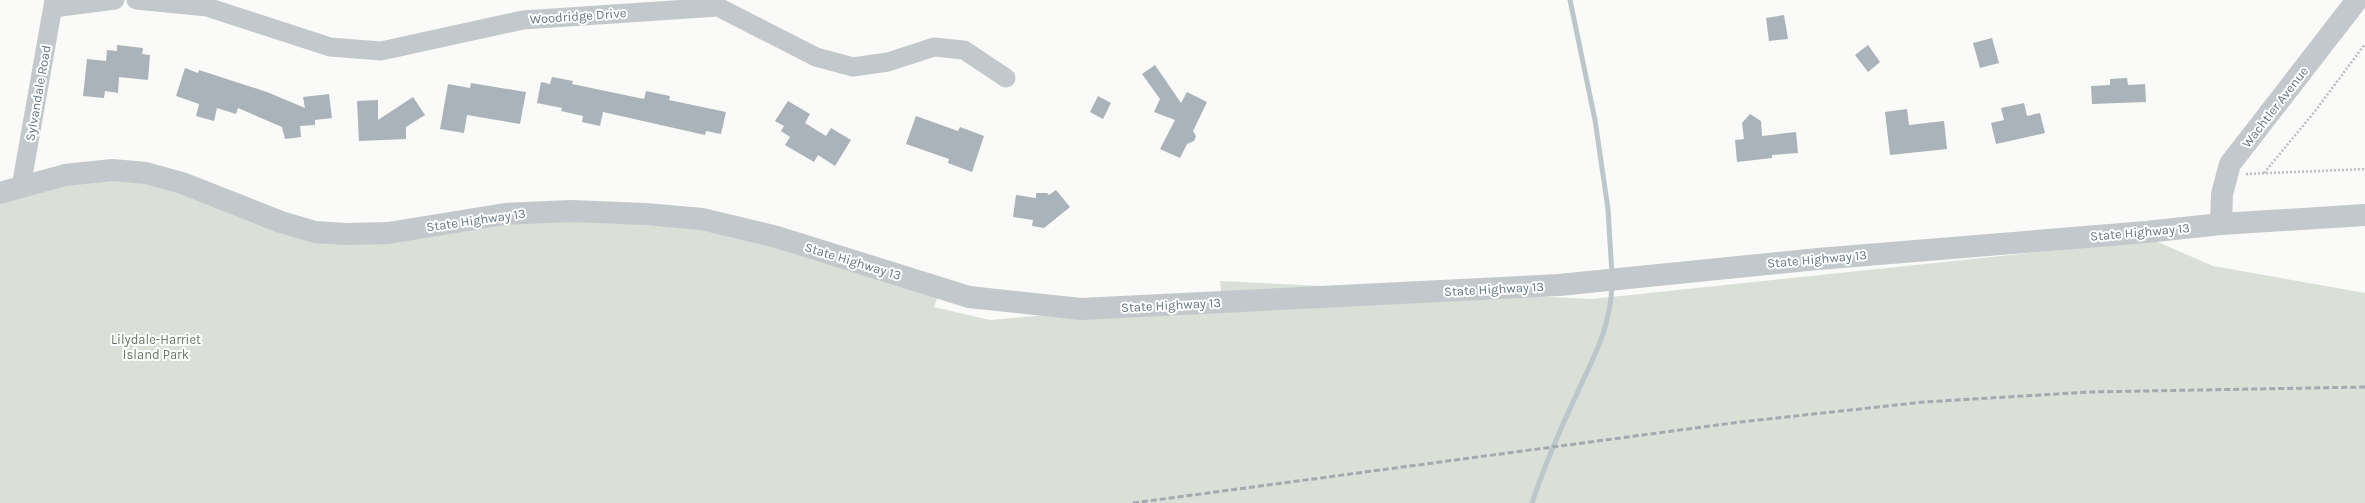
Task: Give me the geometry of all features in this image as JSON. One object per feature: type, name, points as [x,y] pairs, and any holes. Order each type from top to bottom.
[{"type":"street","points":[[54,4],[115,0]]},
{"type":"street","name":"Woodridge Drive","points":[[136,0],[207,7],[330,47],[381,51],[523,20],[720,4],[816,58],[853,67],[888,62],[934,47],[964,50],[1006,78]]},
{"type":"street","name":"Wachtler Avenue","points":[[2222,224],[2222,194],[2230,164],[2357,0]]},
{"type":"street","name":"Sylvandale Road","points":[[21,187],[54,4]]},
{"type":"street","name":"State Highway 13","points":[[0,193],[73,174],[112,170],[146,173],[182,183],[288,224],[315,232],[346,234],[388,233],[505,214],[571,210],[702,219],[777,237],[970,297],[1080,309],[1560,285],[1761,264],[2146,232],[2222,224],[2365,215]]},
{"type":"path","points":[[2264,173],[2316,110],[2365,44]]},
{"type":"path","points":[[2230,164],[2248,175],[2365,169]]},
{"type":"green space","name":"Lilydale-Harriet Island Park","points":[[115,167],[334,242],[590,210],[765,232],[943,282],[934,307],[990,320],[1222,300],[1220,281],[1592,299],[2153,240],[2213,266],[2365,293],[2365,503],[0,503],[0,188]]},
{"type":"building","points":[[1784,15],[1788,39],[1769,41],[1766,18]]},
{"type":"building","points":[[1992,38],[1999,63],[1980,68],[1973,43]]},
{"type":"building","points":[[117,45],[143,48],[142,54],[150,55],[148,80],[119,77],[118,93],[105,91],[104,98],[83,96],[87,59],[106,61],[107,50],[117,51]]},
{"type":"building","points":[[1868,45],[1880,62],[1868,72],[1855,55]]},
{"type":"building","points":[[1155,65],[1181,103],[1187,92],[1207,102],[1193,131],[1196,136],[1194,141],[1187,144],[1180,158],[1160,149],[1175,120],[1154,112],[1160,99],[1142,74]]},
{"type":"building","points":[[185,68],[198,73],[199,70],[267,92],[305,108],[303,97],[329,94],[332,118],[315,120],[315,125],[300,126],[301,137],[285,139],[282,127],[238,108],[236,114],[217,108],[214,121],[196,116],[199,104],[176,96]]},
{"type":"building","points":[[552,77],[573,81],[572,84],[644,99],[646,91],[670,96],[669,100],[726,112],[721,134],[706,131],[705,135],[603,112],[600,126],[582,122],[583,116],[561,111],[562,108],[537,103],[541,82],[550,84]]},
{"type":"building","points":[[2127,78],[2128,85],[2145,84],[2146,102],[2092,104],[2091,86],[2110,85],[2110,79]]},
{"type":"building","points":[[471,83],[526,92],[520,124],[467,115],[464,133],[440,129],[448,84],[470,88]]},
{"type":"building","points":[[1098,96],[1111,103],[1103,119],[1090,112]]},
{"type":"building","points":[[413,97],[425,115],[406,127],[406,139],[359,141],[357,101],[378,100],[378,120]]},
{"type":"building","points":[[788,101],[810,114],[805,123],[826,136],[831,128],[851,140],[835,166],[818,155],[814,162],[785,145],[790,137],[781,131],[784,126],[775,121]]},
{"type":"building","points":[[2024,103],[2027,116],[2040,113],[2045,133],[1996,144],[1991,123],[2004,120],[2001,108]]},
{"type":"building","points":[[1907,109],[1909,125],[1944,121],[1947,149],[1890,155],[1885,112]]},
{"type":"building","points":[[1750,114],[1761,121],[1762,136],[1796,132],[1798,153],[1772,155],[1772,158],[1737,162],[1735,140],[1744,139],[1742,123]]},
{"type":"building","points":[[916,116],[958,131],[960,127],[984,136],[972,172],[948,163],[949,159],[906,144]]},
{"type":"building","points":[[1056,190],[1070,207],[1044,228],[1032,226],[1033,220],[1013,217],[1016,195],[1036,198],[1036,193],[1047,193],[1049,195]]},
{"type":"waterway","points":[[1570,0],[1595,120],[1608,209],[1612,275]]},
{"type":"waterway","points":[[1532,503],[1558,437],[1600,343],[1608,316],[1612,285]]},
{"type":"railway","points":[[1133,503],[1740,422],[1924,402],[2089,392],[2365,387]]}]
